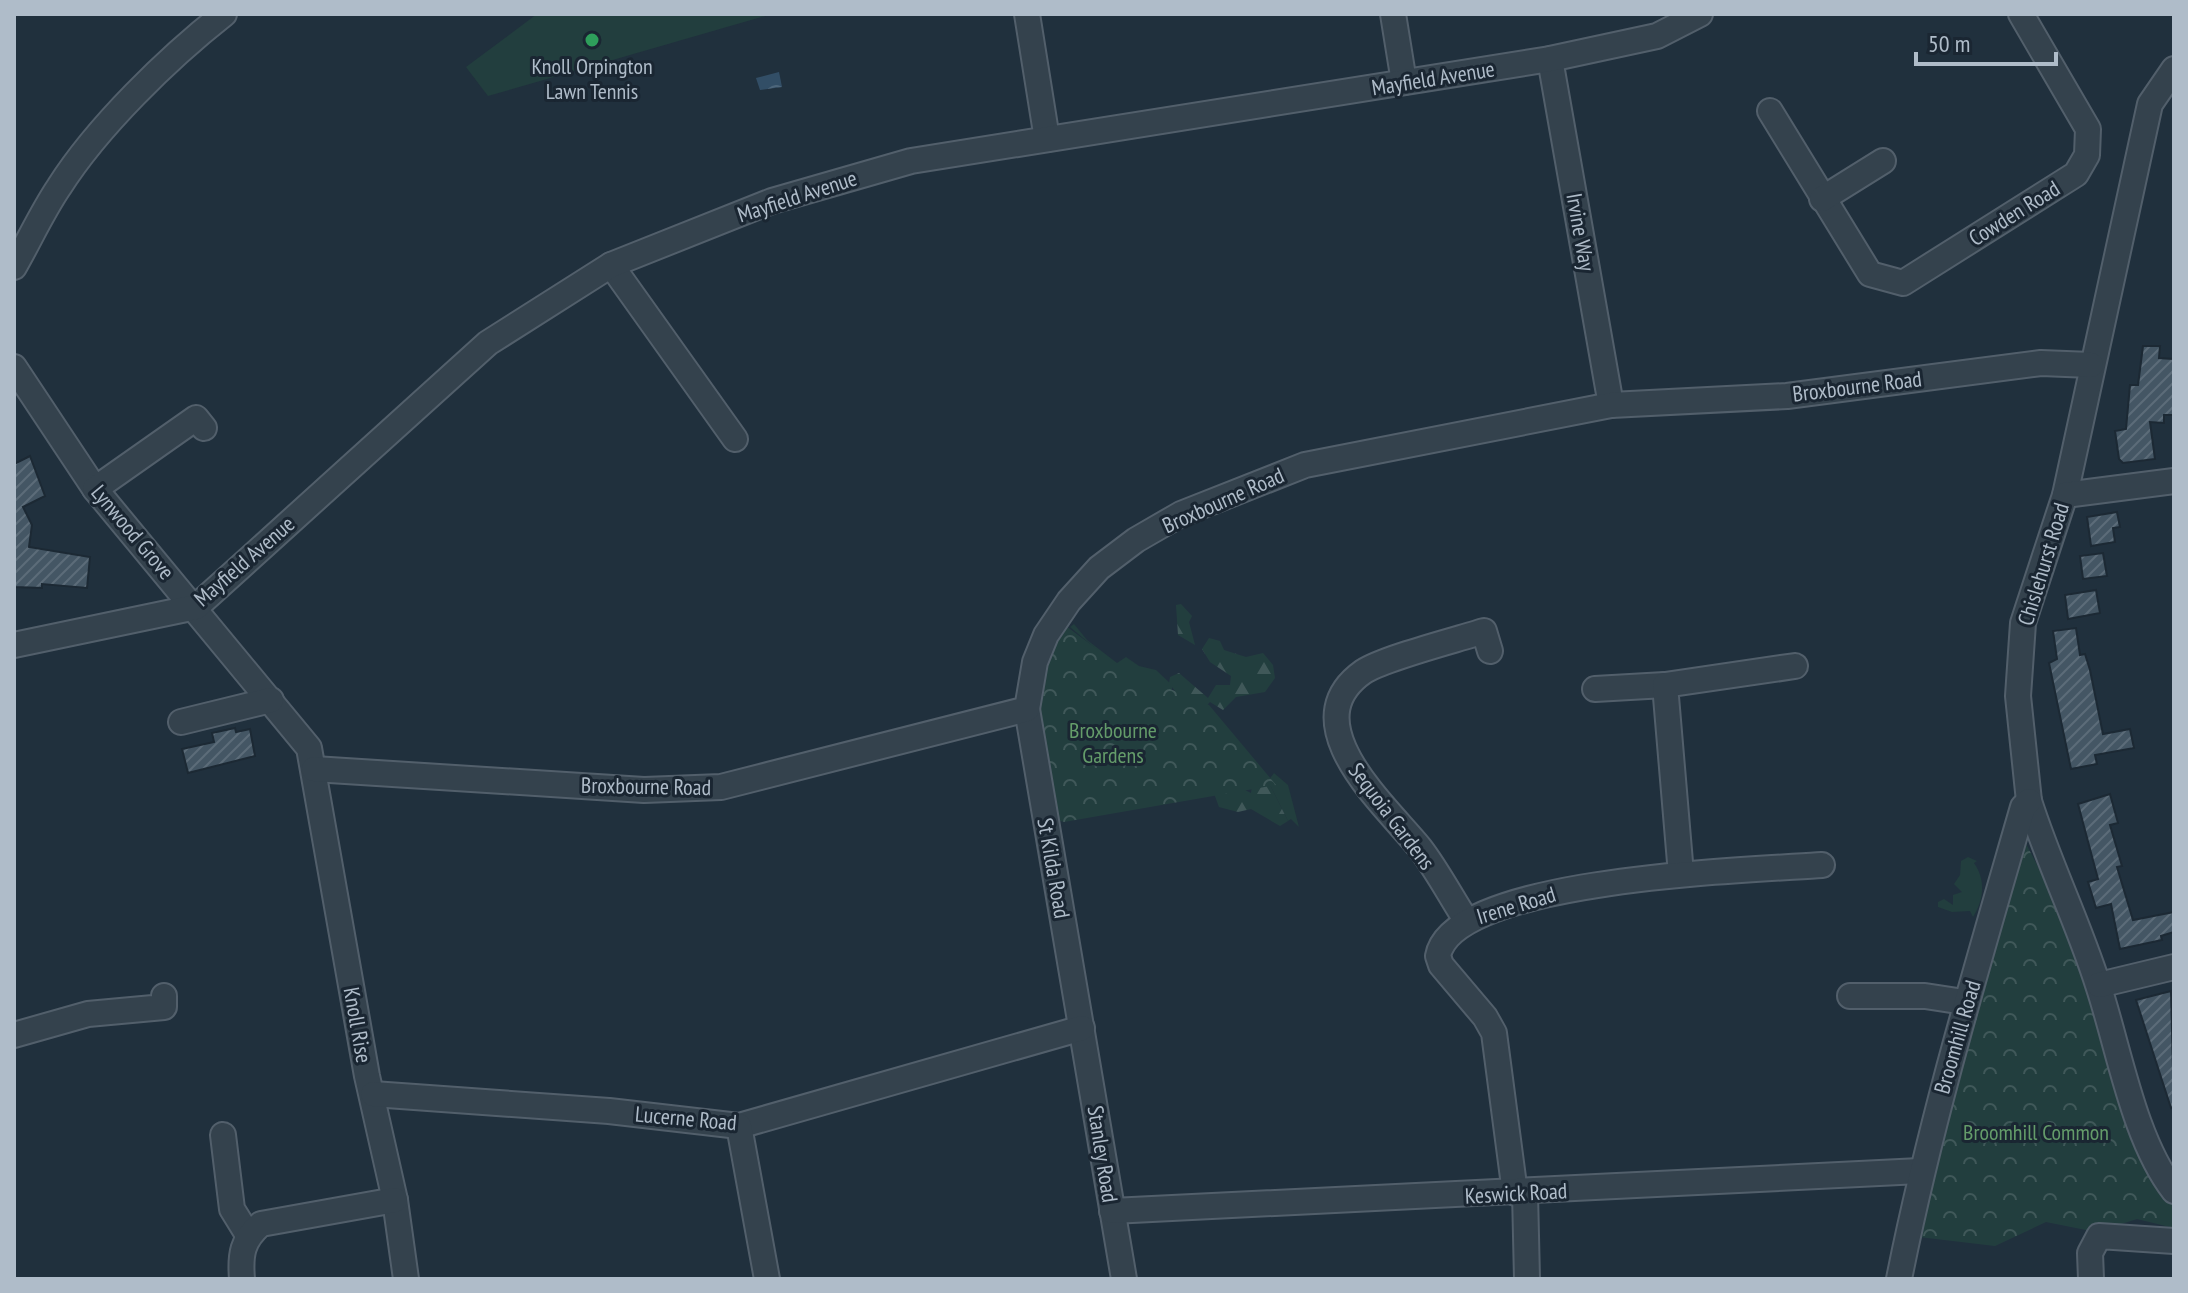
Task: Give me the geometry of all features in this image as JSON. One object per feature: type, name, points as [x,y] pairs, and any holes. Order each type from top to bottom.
[{"type":"street","points":[[14,267],[59,186],[110,122],[193,38],[224,14]]},
{"type":"street","points":[[1027,14],[1047,139]]},
{"type":"street","points":[[1393,14],[1404,82]]},
{"type":"street","name":"Mayfield Avenue","points":[[14,645],[196,607],[488,343],[611,265],[772,201],[911,161],[1550,59],[1657,36],[1700,14]]},
{"type":"street","name":"Cowden Road","points":[[1770,111],[1870,274],[1903,283],[2076,174],[2087,155],[2088,129],[2021,14]]},
{"type":"street","name":"Irvine Way","points":[[1550,59],[1611,405]]},
{"type":"street","name":"Chislehurst Road","points":[[2174,69],[2150,104],[2065,495],[2023,623],[2018,696],[2029,801],[2099,985],[2129,1095],[2164,1179],[2174,1191]]},
{"type":"street","points":[[1822,199],[1883,161]]},
{"type":"street","points":[[611,265],[735,439]]},
{"type":"street","name":"Broxbourne Road","points":[[314,769],[644,790],[721,787],[1027,709],[1035,662],[1053,622],[1069,601],[1118,553],[1181,514],[1305,465],[1611,405],[1787,396],[2041,363],[2091,365]]},
{"type":"street","name":"Lynwood Grove","points":[[14,367],[95,489],[196,607],[309,748],[314,769]]},
{"type":"street","points":[[95,489],[196,418],[204,428]]},
{"type":"street","points":[[2065,495],[2174,481]]},
{"type":"street","name":"Sequoia Gardens","points":[[1466,920],[1422,851],[1364,782],[1347,756],[1337,731],[1336,703],[1348,684],[1366,670],[1484,631],[1490,651]]},
{"type":"street","points":[[1595,689],[1704,681],[1795,666]]},
{"type":"street","points":[[1665,685],[1681,874]]},
{"type":"street","points":[[181,722],[271,700]]},
{"type":"street","name":"St Kilda Road","points":[[1027,709],[1082,1028]]},
{"type":"street","name":"Knoll Rise","points":[[314,769],[395,1200],[406,1279]]},
{"type":"street","name":"Broomhill Road","points":[[1899,1279],[1920,1171],[1964,1002],[1995,911],[2023,807],[2029,801]]},
{"type":"street","name":"Irene Road","points":[[1520,1193],[1494,1033],[1441,965],[1438,956],[1440,947],[1466,920],[1578,886],[1681,874],[1822,865]]},
{"type":"street","points":[[2099,985],[2174,967]]},
{"type":"street","points":[[14,1035],[88,1014],[164,1007],[164,996]]},
{"type":"street","points":[[1850,996],[1925,996],[1964,1002]]},
{"type":"street","name":"Lucerne Road","points":[[373,1094],[609,1111],[739,1126],[1082,1028]]},
{"type":"street","name":"Stanley Road","points":[[1082,1028],[1124,1279]]},
{"type":"street","points":[[739,1126],[767,1279]]},
{"type":"street","points":[[223,1135],[232,1209],[248,1235]]},
{"type":"street","name":"Keswick Road","points":[[1112,1211],[1920,1171]]},
{"type":"street","points":[[1520,1193],[1527,1279]]},
{"type":"street","points":[[242,1279],[240,1257],[248,1235],[261,1224],[395,1200]]},
{"type":"street","points":[[2091,1279],[2090,1253],[2099,1236],[2174,1241]]},
{"type":"green space","name":"Knoll Orpington Lawn Tennis","points":[[537,14],[772,14],[488,96],[466,67]]},
{"type":"green space","points":[[1181,604],[1192,616],[1189,622],[1195,645],[1178,635],[1176,605]]},
{"type":"green space","name":"Broxbourne Gardens","points":[[1062,623],[1126,671],[1209,705],[1276,785],[1064,822],[1054,819],[1038,690],[1041,671]]},
{"type":"green space","points":[[1074,624],[1087,640],[1117,663],[1126,657],[1139,666],[1156,670],[1172,685],[1172,692],[1120,669],[1070,627]]},
{"type":"green space","points":[[1209,638],[1220,641],[1224,650],[1246,657],[1263,653],[1273,665],[1275,678],[1265,692],[1236,697],[1223,710],[1210,702],[1204,708],[1241,788],[1251,793],[1253,780],[1268,781],[1288,821],[1280,826],[1251,809],[1238,812],[1219,807],[1178,695],[1169,683],[1170,677],[1179,673],[1208,698],[1216,685],[1230,685],[1231,676],[1210,662],[1202,649]]},
{"type":"green space","points":[[1274,773],[1288,785],[1299,827],[1291,819],[1288,821],[1268,781]]},
{"type":"green space","name":"Broomhill Common","points":[[2024,840],[2095,975],[2159,1184],[2174,1207],[2174,1228],[2137,1219],[2096,1232],[2046,1222],[1995,1246],[1919,1237],[1971,1010]]},
{"type":"green space","points":[[1968,857],[1977,861],[1974,863],[1982,883],[1981,897],[1973,917],[1970,911],[1952,912],[1938,907],[1938,902],[1944,899],[1953,905],[1953,895],[1962,892],[1954,884],[1960,875],[1961,861]]},
{"type":"water","points":[[779,72],[782,87],[760,90],[756,78]]},
{"type":"building","points":[[2143,346],[2160,346],[2159,358],[2174,359],[2174,415],[2164,415],[2164,423],[2150,422],[2155,459],[2123,463],[2119,459],[2115,431],[2126,429],[2130,385],[2138,385]]},
{"type":"building","points":[[30,456],[45,496],[23,507],[32,525],[29,547],[90,557],[87,588],[42,584],[42,588],[14,587],[14,464]]},
{"type":"building","points":[[2117,512],[2120,527],[2113,528],[2115,542],[2091,546],[2087,517]]},
{"type":"building","points":[[2103,553],[2107,576],[2083,579],[2080,556]]},
{"type":"building","points":[[2096,590],[2100,613],[2068,619],[2065,595]]},
{"type":"building","points":[[2076,628],[2080,655],[2085,654],[2090,670],[2103,734],[2130,729],[2134,748],[2095,755],[2097,764],[2071,769],[2049,663],[2057,659],[2053,631]]},
{"type":"building","points":[[235,728],[236,732],[250,729],[255,756],[188,773],[182,749],[214,742],[212,733]]},
{"type":"building","points":[[2110,794],[2118,823],[2110,825],[2122,866],[2117,867],[2133,920],[2174,912],[2174,932],[2161,936],[2162,940],[2120,949],[2111,904],[2096,908],[2088,882],[2098,879],[2078,804]]},
{"type":"building","points":[[2171,991],[2174,1107],[2171,1108],[2136,1000]]},
{"type":"place","name":"Knoll Orpington Lawn Tennis","points":[[592,40]]}]
